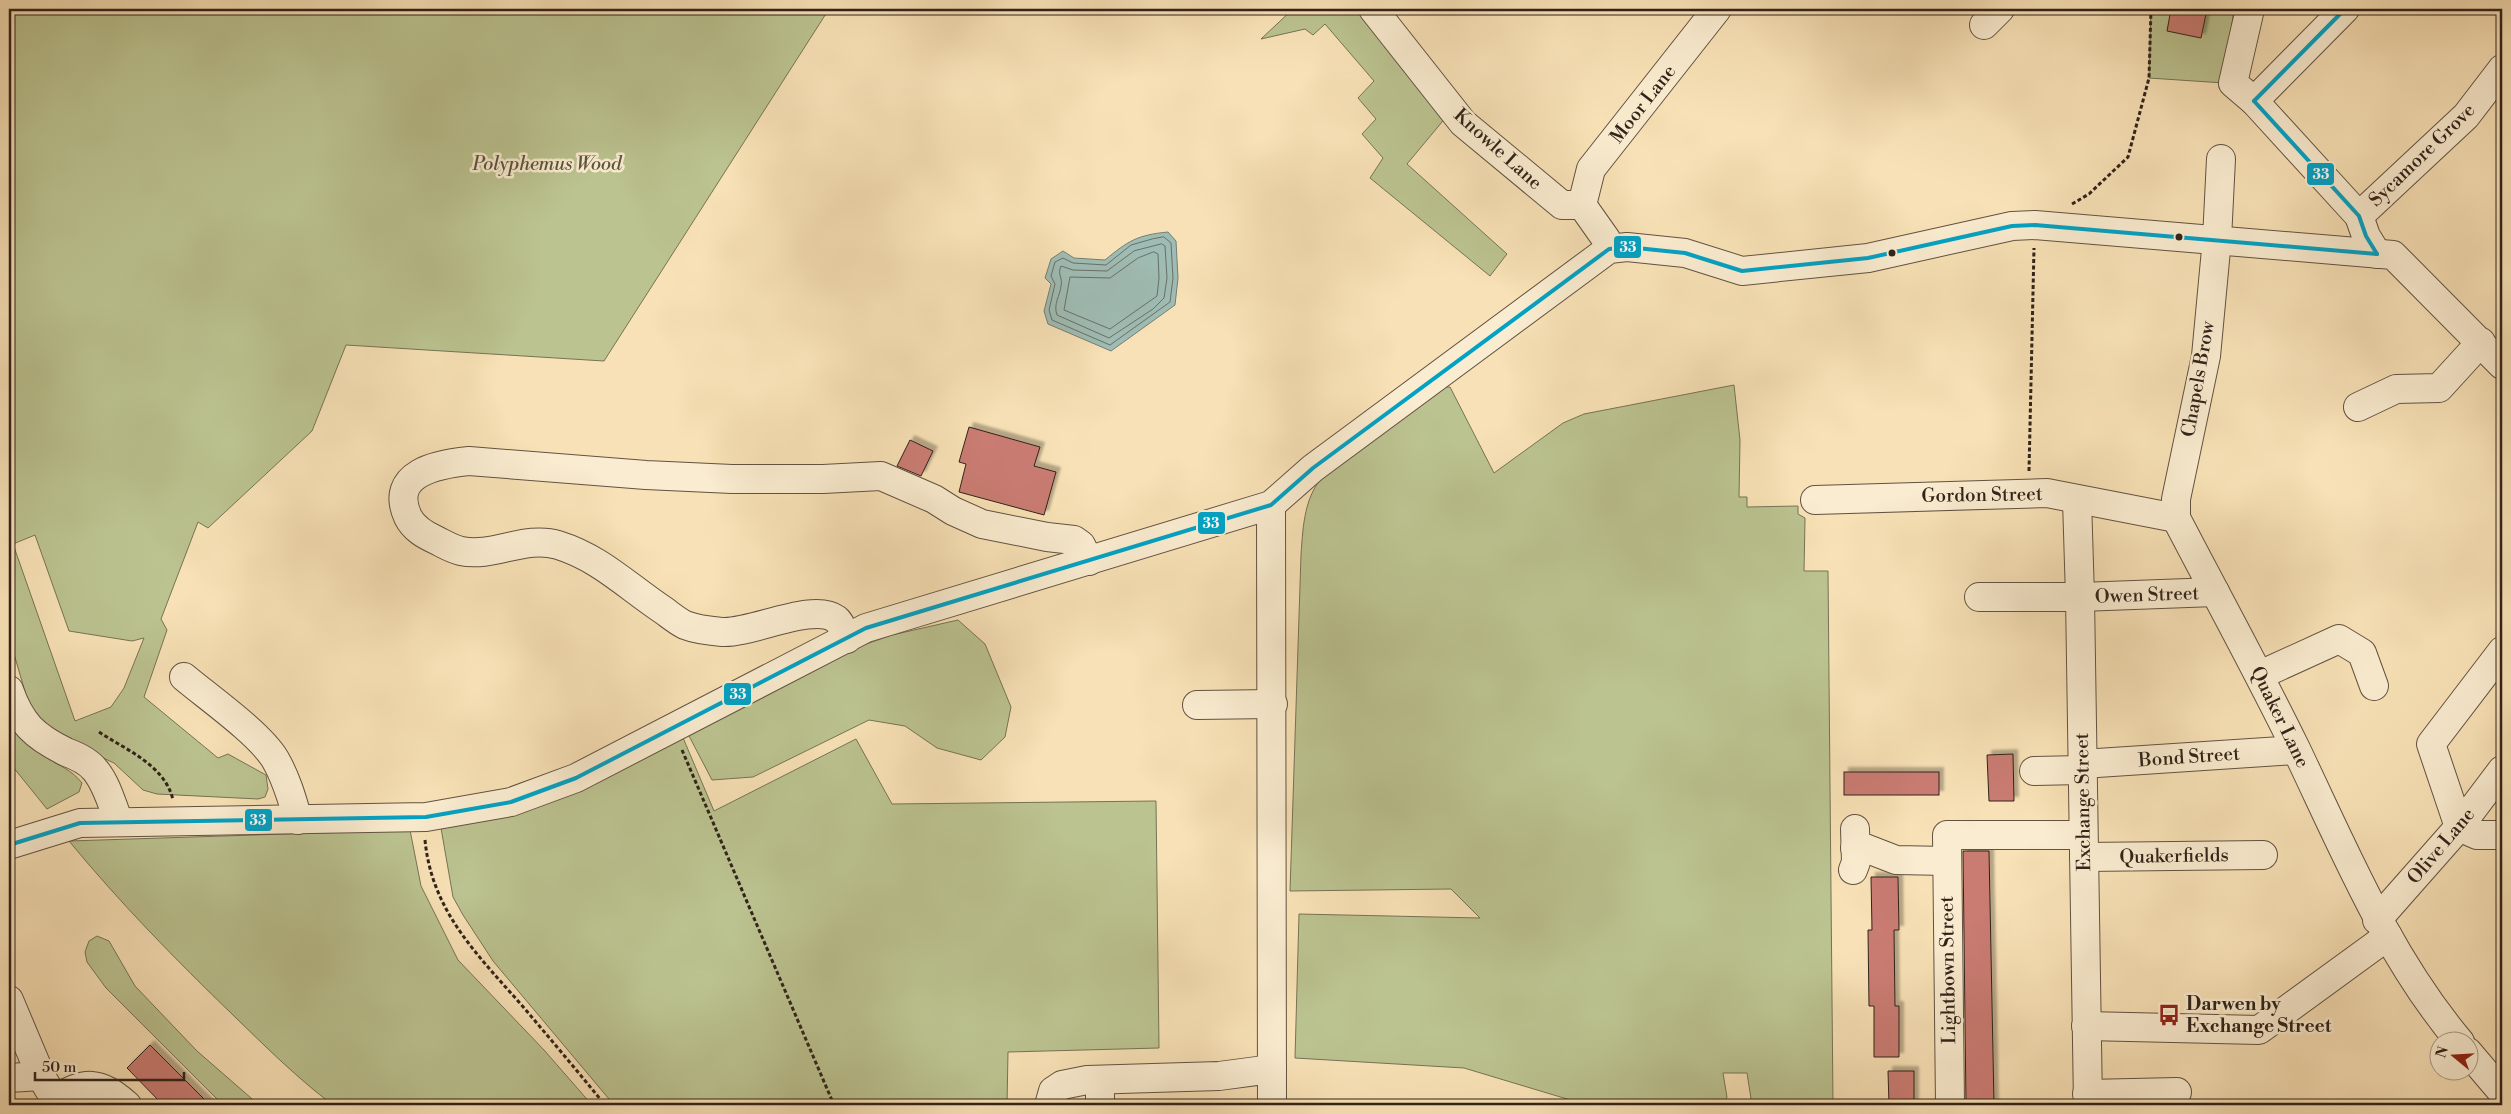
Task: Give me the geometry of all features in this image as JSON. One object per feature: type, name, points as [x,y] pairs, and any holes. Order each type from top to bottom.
[{"type":"street","name":"Knowle Lane","points":[[1372,9],[1463,123],[1562,205],[1582,205]]},
{"type":"street","name":"Moor Lane","points":[[1582,205],[1591,169],[1717,9]]},
{"type":"street","points":[[2250,9],[2233,83],[2254,100],[2358,216],[2366,236],[2377,254]]},
{"type":"street","points":[[2254,100],[2345,9]]},
{"type":"street","name":"Sycamore Grove","points":[[2358,216],[2466,116],[2502,70]]},
{"type":"street","name":"Chapels Brow","points":[[2176,518],[2176,499],[2206,356],[2217,239],[2221,159]]},
{"type":"street","points":[[1582,205],[1606,239],[1610,249]]},
{"type":"street","points":[[9,845],[80,823],[423,817],[511,802],[576,778],[866,628],[1272,506],[1313,468],[1610,249],[1627,246],[1685,253],[1742,271],[1868,258],[2012,226],[2035,225],[2393,255],[2502,365]]},
{"type":"street","points":[[2358,407],[2396,389],[2439,388],[2481,342]]},
{"type":"street","points":[[847,638],[836,620],[825,614],[812,614],[762,627],[723,632],[685,625],[650,602],[603,565],[556,544],[531,542],[483,551],[461,551],[426,536],[412,524],[405,510],[404,493],[411,479],[425,469],[443,464],[469,461],[646,475],[732,479],[823,479],[881,476],[934,499],[953,511],[982,524],[1074,540],[1081,545],[1089,561]]},
{"type":"street","name":"Gordon Street","points":[[1815,500],[2047,493],[2176,518]]},
{"type":"street","name":"Exchange Street","points":[[2076,500],[2080,597],[2088,1100]]},
{"type":"street","points":[[1272,506],[1272,1105]]},
{"type":"street","name":"Quaker Lane","points":[[2176,518],[2260,675],[2382,928],[2430,1006],[2452,1032]]},
{"type":"street","name":"Owen Street","points":[[1979,597],[2080,597],[2215,592]]},
{"type":"street","points":[[2260,675],[2339,639],[2362,653],[2374,686]]},
{"type":"street","points":[[2502,651],[2431,744],[2459,827],[2477,835],[2502,835]]},
{"type":"street","points":[[184,677],[258,740],[274,758],[288,785],[298,820]]},
{"type":"street","points":[[9,690],[15,707],[34,733],[44,741],[80,758],[95,770],[103,782],[119,822]]},
{"type":"street","points":[[1197,705],[1272,704]]},
{"type":"street","name":"Bond Street","points":[[2034,771],[2296,750]]},
{"type":"street","name":"Olive Lane","points":[[2086,1026],[2259,1030],[2382,928],[2502,770]]},
{"type":"street","name":"Quakerfields","points":[[1855,849],[1865,848],[1896,860],[1947,848],[2084,846],[2263,855]]},
{"type":"street","name":"Lightbown Street","points":[[1947,848],[1950,1105]]},
{"type":"street","points":[[9,1000],[41,1076],[57,1102],[77,1086],[90,1085],[112,1092],[126,1105]]},
{"type":"street","points":[[2478,1065],[2501,1095]]},
{"type":"street","points":[[1049,1105],[1053,1091],[1062,1085],[1100,1092],[1272,1069]]},
{"type":"street","points":[[9,1078],[41,1076]]},
{"type":"street","points":[[2088,1100],[2177,1092]]},
{"type":"path","points":[[2066,207],[2089,194],[2128,157],[2149,78],[2151,9]]},
{"type":"path","points":[[2035,225],[2028,471],[2047,493]]},
{"type":"path","points":[[672,729],[834,1105]]},
{"type":"path","points":[[99,732],[143,760],[160,774],[171,789],[178,820]]},
{"type":"path","points":[[423,817],[427,862],[438,895],[458,932],[606,1105]]},
{"type":"green space","name":"Polyphemus Wood","points":[[9,9],[829,9],[604,361],[346,345],[312,431],[208,528],[198,522],[161,619],[167,630],[144,697],[218,758],[228,754],[266,775],[268,789],[265,797],[258,799],[157,794],[143,790],[114,763],[69,742],[31,712],[9,637]],"holes":[[[35,535],[69,631],[132,641],[144,638],[124,688],[111,707],[75,721],[13,544]]]},
{"type":"green space","points":[[1293,9],[1364,9],[1447,116],[1407,164],[1507,254],[1490,276],[1370,178],[1383,158],[1362,134],[1376,119],[1358,98],[1374,81],[1325,24],[1313,35],[1305,29],[1261,39]]},
{"type":"green space","points":[[2151,9],[2234,9],[2224,83],[2149,78]]},
{"type":"green space","points":[[1734,385],[1740,440],[1739,497],[1747,497],[1747,507],[1798,506],[1798,514],[1805,518],[1804,571],[1828,571],[1833,1105],[1752,1105],[1747,1073],[1723,1073],[1727,1097],[1723,1105],[1587,1105],[1464,1068],[1295,1058],[1299,914],[1480,918],[1451,889],[1290,891],[1301,555],[1306,511],[1313,491],[1326,473],[1445,387],[1450,387],[1494,473],[1563,423],[1584,414]]},
{"type":"green space","points":[[958,620],[985,644],[1011,707],[1005,737],[981,760],[937,748],[905,726],[869,720],[753,777],[712,780],[688,734],[838,654],[892,635]]},
{"type":"green space","points":[[9,723],[34,749],[78,778],[82,783],[79,792],[47,809],[9,762]]},
{"type":"green space","points":[[681,733],[714,811],[856,739],[892,804],[1156,801],[1159,1048],[1008,1052],[1007,1105],[614,1105],[493,961],[463,915],[453,897],[441,828]]},
{"type":"green space","points":[[410,830],[421,886],[458,960],[544,1050],[592,1105],[333,1105],[282,1062],[191,974],[128,909],[69,841]]},
{"type":"green space","points":[[97,936],[109,941],[135,986],[197,1051],[259,1105],[223,1105],[106,988],[87,962],[85,952],[89,941]]},
{"type":"water","points":[[1168,232],[1176,241],[1178,278],[1175,305],[1111,351],[1048,324],[1044,311],[1051,284],[1045,278],[1051,259],[1063,251],[1074,258],[1105,260],[1134,240],[1148,235]]},
{"type":"building","points":[[2171,9],[2207,9],[2201,38],[2167,31]]},
{"type":"building","points":[[969,427],[1040,447],[1034,466],[1056,472],[1044,515],[959,492],[966,464],[959,462]]},
{"type":"building","points":[[910,440],[933,451],[921,476],[897,466]]},
{"type":"building","points":[[2013,754],[2014,801],[1989,801],[1987,755]]},
{"type":"building","points":[[1844,772],[1939,772],[1939,795],[1844,795]]},
{"type":"building","points":[[1963,851],[1989,851],[1994,1105],[1966,1105]]},
{"type":"building","points":[[1871,877],[1898,877],[1899,930],[1894,930],[1895,1006],[1899,1006],[1899,1057],[1874,1057],[1874,1006],[1869,1006],[1868,930],[1872,930]]},
{"type":"building","points":[[150,1045],[210,1105],[163,1105],[127,1068]]},
{"type":"building","points":[[1888,1071],[1914,1071],[1914,1105],[1889,1105]]},
{"type":"transit line","name":"33","points":[[2254,101],[2345,9]]},
{"type":"transit line","name":"33","points":[[2254,101],[2359,216],[2366,236],[2377,254]]},
{"type":"transit line","name":"33","points":[[9,845],[80,823],[426,817],[511,802],[576,778],[866,628],[1271,505],[1313,468],[1609,249],[1627,247],[1685,253],[1742,271],[1868,258],[2012,226],[2035,225],[2377,254]]},
{"type":"place","name":"Darwen by Exchange Street","points":[[2169,1015]]}]
